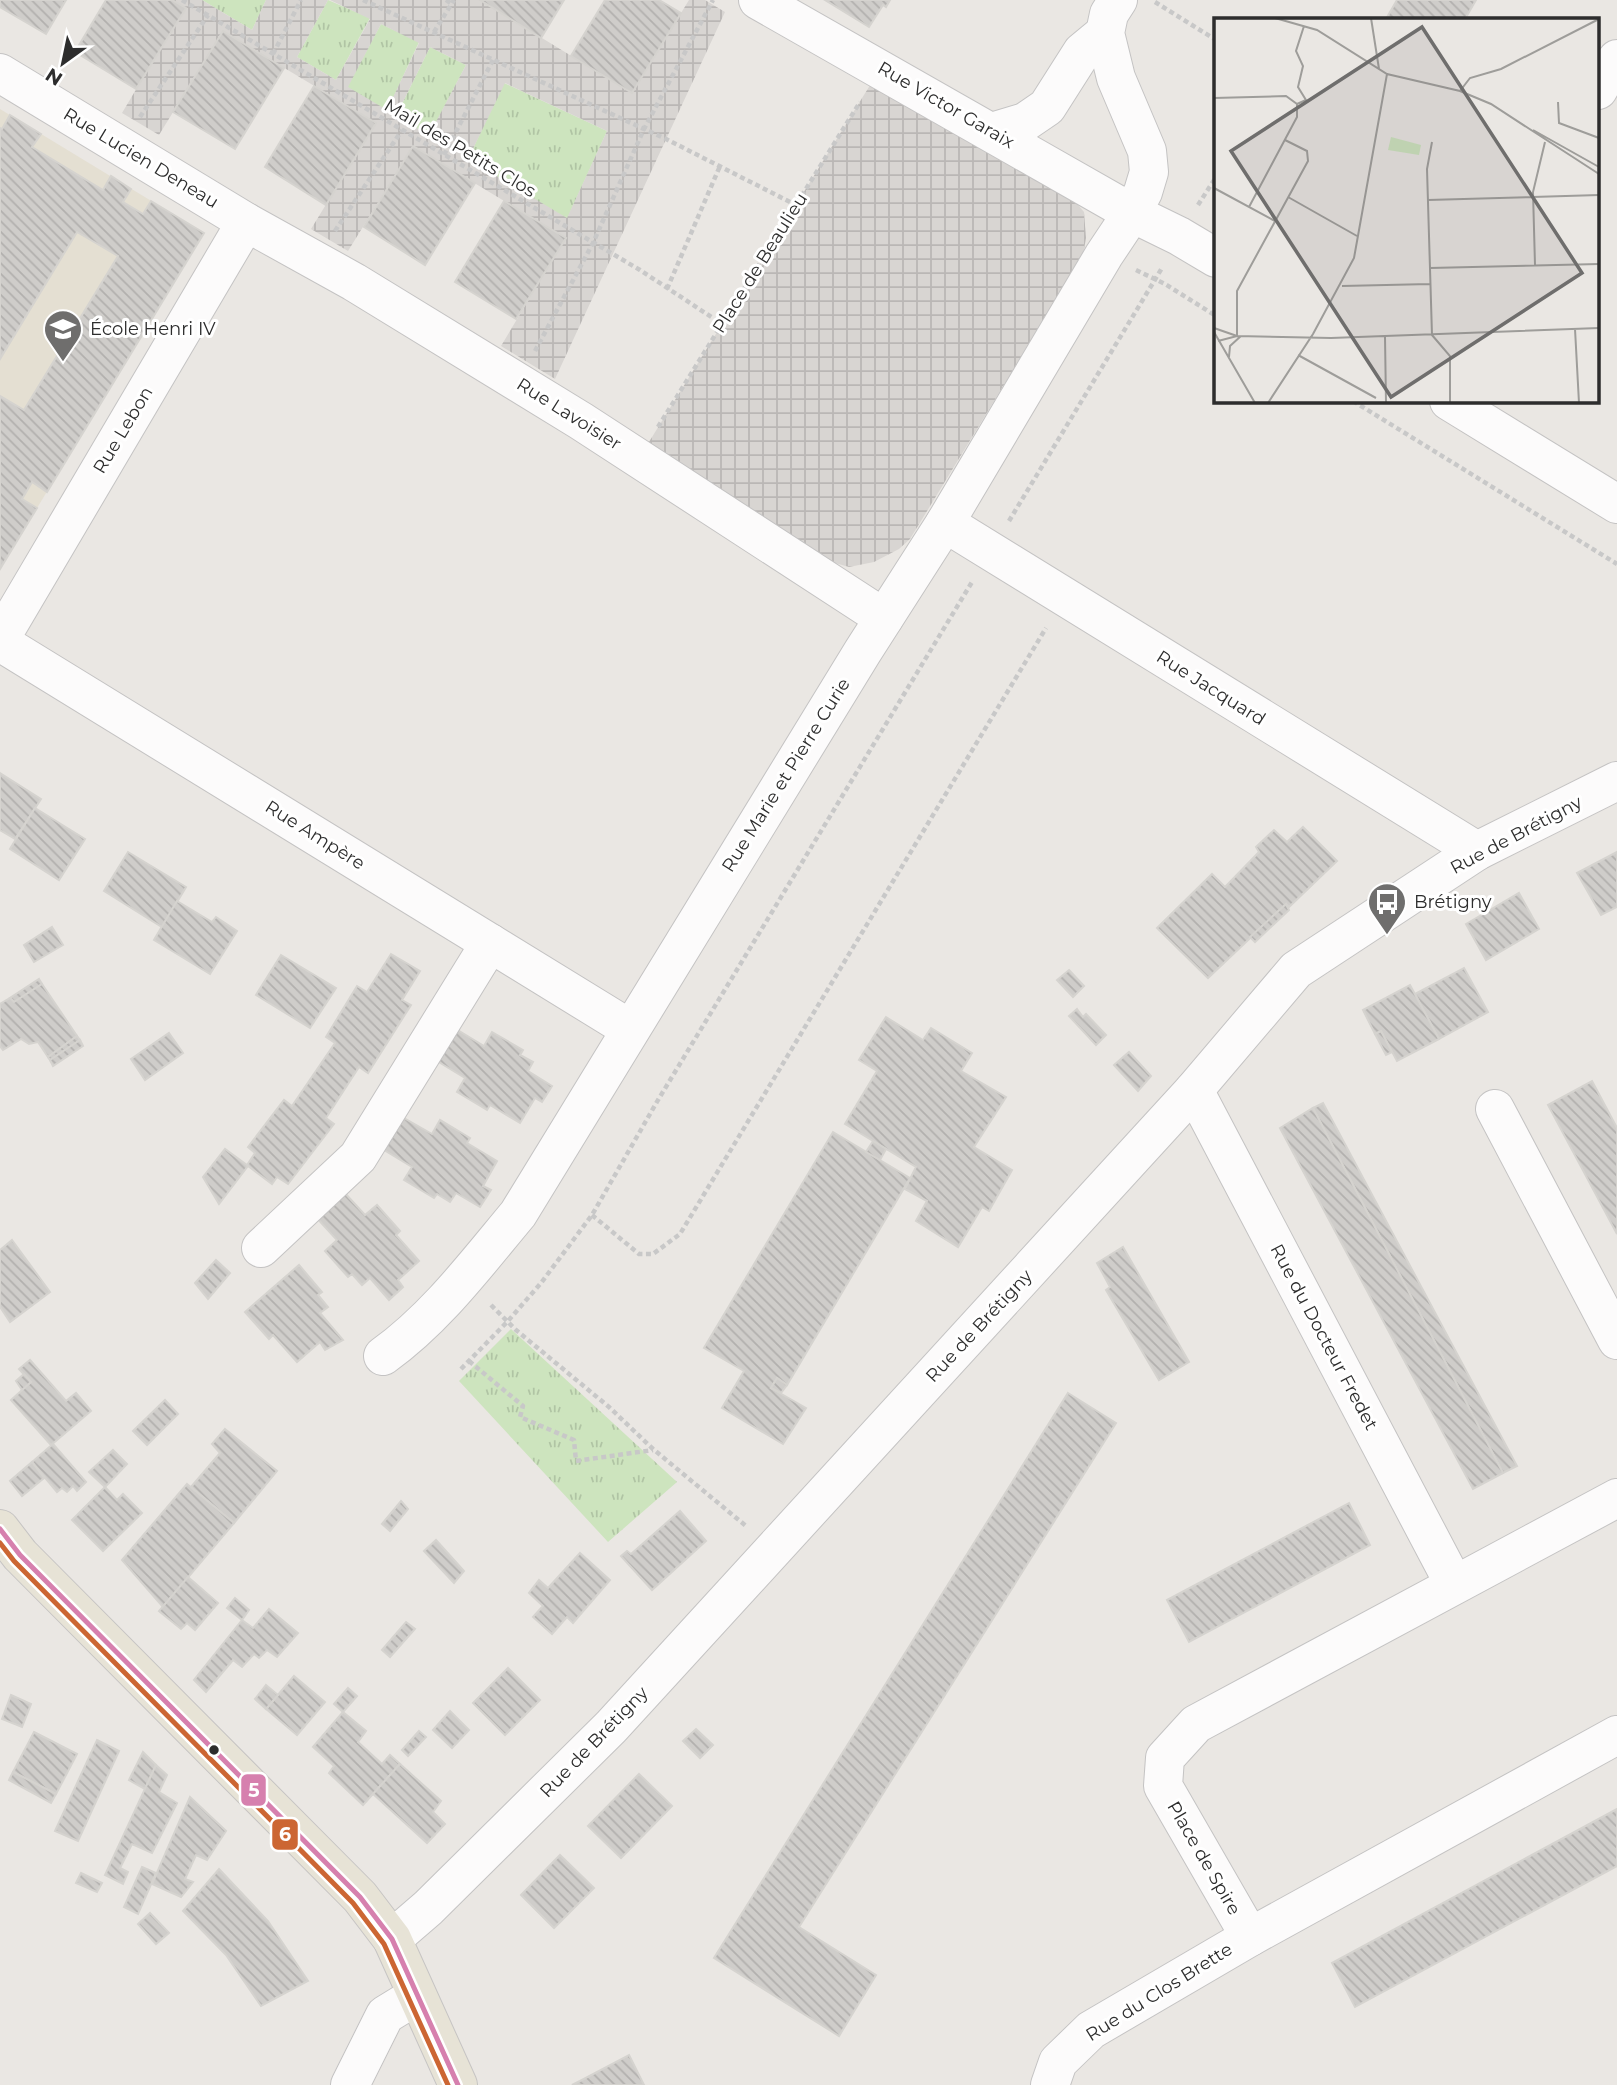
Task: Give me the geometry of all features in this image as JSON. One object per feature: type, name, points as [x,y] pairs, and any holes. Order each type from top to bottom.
[{"type":"main road","points":[[7,1550],[360,1897],[392,1939],[458,2085]]},
{"type":"street","name":"Rue Victor Garaix","points":[[758,0],[1214,257]]},
{"type":"street","points":[[992,132],[1025,122],[1047,107],[1082,52],[1111,17]]},
{"type":"street","points":[[945,523],[1143,192],[1149,172],[1147,151],[1116,78],[1111,17]]},
{"type":"street","points":[[1600,87],[1617,59]]},
{"type":"street","name":"Rue Lucien Deneau","points":[[0,73],[246,222]]},
{"type":"street","name":"Rue Lavoisier","points":[[246,222],[354,282],[581,421],[884,618]]},
{"type":"street","name":"Rue Lebon","points":[[0,640],[246,222]]},
{"type":"street","points":[[354,282],[370,273],[383,270],[555,379],[581,421]]},
{"type":"street","points":[[1451,402],[1617,504]]},
{"type":"street","name":"Rue Jacquard","points":[[945,523],[1477,851]]},
{"type":"street","name":"Rue Marie et Pierre Curie","points":[[383,1356],[405,1340],[464,1279],[518,1214],[945,523]]},
{"type":"street","name":"Rue Ampère","points":[[0,640],[630,1029]]},
{"type":"street","name":"Rue de Brétigny","points":[[392,1939],[428,1908],[611,1727],[1194,1090],[1296,970],[1477,851],[1617,781]]},
{"type":"street","points":[[261,1248],[358,1157],[490,943]]},
{"type":"street","name":"Rue du Docteur Fredet","points":[[1194,1090],[1454,1584]]},
{"type":"street","points":[[1495,1109],[1617,1340]]},
{"type":"street","name":"Place de Spire","points":[[1250,1937],[1163,1786],[1165,1758],[1196,1724],[1617,1497]]},
{"type":"street","points":[[1250,1937],[1617,1735]]},
{"type":"street","name":"Rue du Clos Brette","points":[[1050,2085],[1058,2062],[1091,2030],[1250,1937]]},
{"type":"street","points":[[350,2085],[385,2015],[416,1996]]},
{"type":"path","name":"Mail des Petits Clos","points":[[182,0],[593,243],[722,324]]},
{"type":"path","points":[[274,54],[301,0]]},
{"type":"path","points":[[363,0],[666,139],[796,205]]},
{"type":"path","points":[[434,32],[453,2],[446,0]]},
{"type":"path","points":[[528,362],[593,243],[644,129],[712,2],[705,0]]},
{"type":"path","points":[[1153,0],[1214,39]]},
{"type":"path","points":[[122,147],[208,15]]},
{"type":"path","points":[[444,155],[494,60]]},
{"type":"path","name":"Place de Beaulieu","points":[[639,458],[881,68]]},
{"type":"path","points":[[316,262],[402,130]]},
{"type":"path","points":[[667,289],[720,166]]},
{"type":"path","points":[[461,1369],[541,1283],[592,1215],[658,1100],[1214,180]]},
{"type":"path","points":[[1104,255],[1156,280],[1214,315]]},
{"type":"path","points":[[1355,402],[1617,564]]},
{"type":"path","points":[[592,1215],[639,1254],[653,1254],[680,1234],[1064,597]]},
{"type":"path","points":[[464,1279],[653,1449],[774,1549]]},
{"type":"path","points":[[469,1361],[523,1406],[520,1417],[573,1440],[576,1461],[653,1449]]},
{"type":"shaded area","points":[[171,0],[202,0],[252,30],[266,0],[328,0],[297,57],[336,80],[370,19],[330,0],[480,0],[632,93],[689,0],[705,0],[725,12],[555,379],[501,346],[565,239],[559,234],[413,146],[348,251],[311,229],[376,123],[223,31],[159,135],[122,113],[184,9]],"holes":[[[381,24],[419,43],[387,110],[348,87]],[[430,47],[466,65],[429,135],[396,116]],[[505,83],[607,131],[567,218],[468,159]]]},
{"type":"shaded area","points":[[872,82],[1068,193],[1084,212],[1086,238],[1083,255],[910,539],[899,549],[874,562],[849,567],[828,561],[644,450]]},
{"type":"shaded area","name":"École Henri IV","points":[[0,109],[204,233],[0,569]]},
{"type":"green space","points":[[202,0],[266,0],[252,30]]},
{"type":"green space","points":[[328,0],[370,18],[336,80],[297,57]]},
{"type":"green space","points":[[381,24],[419,42],[387,111],[347,87]]},
{"type":"green space","points":[[430,47],[466,65],[429,136],[396,116]]},
{"type":"green space","points":[[504,83],[607,131],[567,219],[468,159]]},
{"type":"green space","points":[[511,1329],[677,1482],[608,1542],[459,1381]]},
{"type":"building","points":[[0,0],[66,0],[46,34],[0,7]]},
{"type":"building","points":[[106,0],[172,0],[186,8],[136,89],[75,52]]},
{"type":"building","points":[[480,0],[564,0],[541,38]]},
{"type":"building","points":[[605,0],[659,0],[681,13],[632,93],[571,56]]},
{"type":"building","points":[[825,0],[890,0],[886,7],[883,5],[869,27]]},
{"type":"building","points":[[1397,0],[1476,0],[1466,18],[1387,18]]},
{"type":"building","points":[[223,31],[284,68],[235,149],[173,112]]},
{"type":"building","points":[[314,86],[376,123],[326,205],[265,167]]},
{"type":"building","name":"École Henri IV","points":[[10,115],[41,134],[32,147],[103,190],[111,176],[131,189],[123,202],[143,214],[151,201],[204,233],[47,492],[32,482],[22,499],[37,508],[0,569],[0,396],[24,410],[118,256],[77,232],[0,359],[0,128],[2,129]]},
{"type":"building","points":[[413,146],[475,183],[425,265],[364,227]]},
{"type":"building","points":[[504,201],[566,238],[516,319],[455,282]]},
{"type":"building","points":[[0,773],[41,799],[15,839],[0,830]]},
{"type":"building","points":[[35,808],[85,839],[59,880],[10,849]]},
{"type":"building","points":[[1303,827],[1337,861],[1289,907],[1286,904],[1208,978],[1157,928],[1212,874],[1225,887],[1259,852],[1256,847],[1274,830],[1287,842]]},
{"type":"building","points":[[128,852],[186,887],[162,927],[104,891]]},
{"type":"building","points":[[1617,852],[1617,907],[1601,915],[1577,873]]},
{"type":"building","points":[[1519,893],[1539,929],[1486,960],[1466,924]]},
{"type":"building","points":[[177,901],[212,922],[216,917],[237,931],[210,974],[154,940]]},
{"type":"building","points":[[1286,904],[1289,910],[1255,942],[1250,937]]},
{"type":"building","points":[[52,927],[63,945],[34,962],[24,945]]},
{"type":"building","points":[[391,954],[420,971],[402,1000],[411,1005],[368,1073],[359,1067],[326,1118],[334,1124],[288,1184],[277,1177],[272,1184],[248,1166],[219,1204],[203,1177],[225,1149],[247,1165],[255,1153],[248,1147],[284,1100],[292,1106],[335,1043],[326,1037],[357,986],[367,992]]},
{"type":"building","points":[[281,955],[336,988],[310,1028],[256,995]]},
{"type":"building","points":[[1464,968],[1488,1012],[1439,1039],[1415,994]]},
{"type":"building","points":[[1069,970],[1084,986],[1073,997],[1057,980]]},
{"type":"building","points":[[39,979],[42,984],[14,1002],[10,998]]},
{"type":"building","points":[[42,984],[77,1036],[48,1057],[38,1042],[29,1044],[21,1039],[3,1050],[0,1046],[0,1004],[10,998],[14,1002]]},
{"type":"building","points":[[1410,985],[1439,1039],[1397,1061],[1381,1031],[1375,1034],[1363,1010]]},
{"type":"building","points":[[1077,1009],[1083,1017],[1086,1014],[1106,1035],[1096,1045],[1069,1016]]},
{"type":"building","points":[[886,1017],[923,1040],[931,1028],[972,1053],[961,1071],[1006,1097],[974,1147],[1012,1170],[989,1211],[982,1207],[958,1247],[916,1221],[927,1201],[905,1189],[916,1167],[845,1124],[877,1071],[859,1060]]},
{"type":"building","points":[[456,1029],[484,1046],[492,1032],[523,1050],[520,1055],[533,1062],[528,1071],[552,1086],[542,1102],[535,1098],[520,1123],[490,1105],[487,1110],[457,1092],[465,1078],[437,1061]]},
{"type":"building","points":[[1381,1031],[1392,1052],[1386,1055],[1375,1034]]},
{"type":"building","points":[[169,1033],[183,1053],[145,1080],[131,1059]]},
{"type":"building","points":[[77,1036],[80,1040],[50,1060],[48,1057]]},
{"type":"building","points":[[80,1040],[83,1046],[53,1066],[50,1060]]},
{"type":"building","points":[[1129,1052],[1151,1076],[1138,1091],[1114,1065]]},
{"type":"building","points":[[1592,1081],[1617,1128],[1617,1234],[1548,1105]]},
{"type":"building","points":[[1323,1103],[1517,1466],[1503,1473],[1313,1108]]},
{"type":"building","points":[[1313,1108],[1503,1473],[1473,1489],[1280,1128]]},
{"type":"building","points":[[404,1118],[432,1134],[440,1120],[470,1138],[467,1143],[497,1161],[483,1186],[491,1190],[480,1207],[456,1193],[450,1202],[437,1194],[434,1198],[404,1180],[412,1167],[384,1150]]},
{"type":"building","points":[[833,1132],[910,1178],[787,1385],[777,1378],[771,1388],[806,1408],[783,1444],[722,1408],[744,1371],[704,1348]]},
{"type":"building","points":[[873,1141],[886,1149],[880,1160],[866,1152]]},
{"type":"building","points":[[343,1191],[365,1215],[377,1205],[400,1231],[396,1235],[419,1261],[398,1280],[403,1287],[389,1300],[370,1278],[362,1285],[352,1274],[348,1277],[325,1251],[337,1240],[315,1216]]},
{"type":"building","points":[[12,1240],[50,1292],[10,1322],[0,1307],[0,1250]]},
{"type":"building","points":[[1123,1247],[1189,1362],[1159,1380],[1106,1290],[1110,1287],[1097,1263]]},
{"type":"building","points":[[216,1260],[230,1273],[208,1299],[195,1283]]},
{"type":"building","points":[[299,1265],[322,1292],[318,1295],[328,1307],[320,1313],[343,1340],[325,1350],[320,1342],[297,1362],[273,1335],[269,1339],[245,1312]]},
{"type":"building","points":[[30,1360],[66,1401],[76,1393],[91,1411],[51,1445],[11,1400],[31,1382],[19,1369]]},
{"type":"building","points":[[24,1374],[31,1382],[22,1390],[16,1381]]},
{"type":"building","points":[[777,1378],[787,1385],[781,1393],[771,1388]]},
{"type":"building","points":[[1068,1393],[1116,1423],[799,1927],[876,1975],[839,2036],[714,1958]]},
{"type":"building","points":[[165,1400],[178,1414],[147,1445],[133,1431]]},
{"type":"building","points":[[225,1429],[277,1471],[234,1523],[191,1487],[220,1453],[212,1444]]},
{"type":"building","points":[[53,1444],[86,1482],[77,1491],[73,1486],[67,1492],[62,1488],[57,1492],[32,1462]]},
{"type":"building","points":[[113,1450],[127,1464],[105,1487],[89,1472]]},
{"type":"building","points":[[32,1462],[44,1478],[22,1496],[10,1481]]},
{"type":"building","points":[[187,1484],[234,1523],[163,1607],[122,1560]]},
{"type":"building","points":[[105,1487],[117,1500],[123,1494],[142,1513],[103,1551],[72,1520]]},
{"type":"building","points":[[401,1501],[408,1509],[390,1531],[382,1524]]},
{"type":"building","points":[[1349,1503],[1370,1545],[1189,1642],[1167,1600]]},
{"type":"building","points":[[680,1511],[706,1541],[652,1590],[621,1556],[627,1551],[631,1554]]},
{"type":"building","points":[[436,1540],[464,1571],[454,1583],[424,1551]]},
{"type":"building","points":[[580,1553],[610,1580],[573,1623],[567,1617],[552,1634],[533,1617],[543,1606],[529,1593],[539,1580],[548,1588]]},
{"type":"building","points":[[188,1577],[218,1603],[195,1630],[187,1623],[181,1629],[159,1611]]},
{"type":"building","points":[[235,1598],[249,1610],[242,1620],[227,1608]]},
{"type":"building","points":[[269,1609],[298,1633],[277,1657],[267,1650],[259,1658],[254,1654],[242,1667],[233,1660],[206,1692],[194,1680],[242,1620],[253,1628]]},
{"type":"building","points":[[406,1622],[415,1629],[390,1657],[382,1650]]},
{"type":"building","points":[[508,1668],[540,1700],[505,1735],[473,1703]]},
{"type":"building","points":[[294,1676],[325,1702],[297,1735],[266,1709]]},
{"type":"building","points":[[266,1685],[278,1695],[266,1709],[255,1699]]},
{"type":"building","points":[[348,1688],[357,1696],[343,1712],[334,1704]]},
{"type":"building","points":[[11,1695],[31,1704],[22,1727],[2,1719]]},
{"type":"building","points":[[450,1711],[469,1730],[452,1748],[433,1730]]},
{"type":"building","points":[[343,1712],[366,1731],[358,1742],[382,1764],[390,1755],[400,1764],[363,1805],[329,1773],[334,1766],[313,1747]]},
{"type":"building","points":[[696,1729],[713,1745],[700,1758],[683,1741]]},
{"type":"building","points":[[419,1731],[426,1737],[408,1756],[402,1750]]},
{"type":"building","points":[[34,1732],[77,1754],[56,1794],[13,1772]]},
{"type":"building","points":[[97,1740],[119,1751],[78,1841],[55,1831]]},
{"type":"building","points":[[143,1752],[156,1765],[145,1789],[129,1780]]},
{"type":"building","points":[[400,1764],[441,1801],[433,1812],[445,1824],[427,1843],[373,1794]]},
{"type":"building","points":[[156,1765],[167,1775],[159,1792],[177,1803],[152,1853],[132,1844],[120,1868],[128,1872],[123,1884],[105,1875]]},
{"type":"building","points":[[13,1772],[56,1794],[51,1803],[9,1780]]},
{"type":"building","points":[[639,1774],[672,1806],[621,1858],[588,1826]]},
{"type":"building","points":[[190,1797],[226,1831],[207,1860],[196,1855],[185,1879],[193,1882],[181,1897],[152,1884]]},
{"type":"building","points":[[1617,1809],[1617,1866],[1355,2007],[1332,1963]]},
{"type":"building","points":[[560,1855],[594,1888],[554,1928],[521,1895]]},
{"type":"building","points":[[142,1867],[156,1873],[138,1914],[124,1907]]},
{"type":"building","points":[[219,1869],[268,1921],[308,1981],[261,2006],[226,1955],[183,1911]]},
{"type":"building","points":[[81,1873],[102,1883],[97,1892],[76,1883]]},
{"type":"building","points":[[150,1913],[169,1933],[156,1944],[138,1924]]},
{"type":"building","points":[[629,2055],[644,2085],[572,2085],[580,2081]]},
{"type":"transit line","name":"5","points":[[0,1529],[20,1555],[360,1897],[392,1939],[458,2085]]},
{"type":"transit line","name":"6","points":[[0,1543],[14,1561],[353,1903],[384,1944],[448,2085]]},
{"type":"place","name":"École Henri IV","points":[[63,363]]},
{"type":"place","name":"Brétigny","points":[[1387,936]]}]
